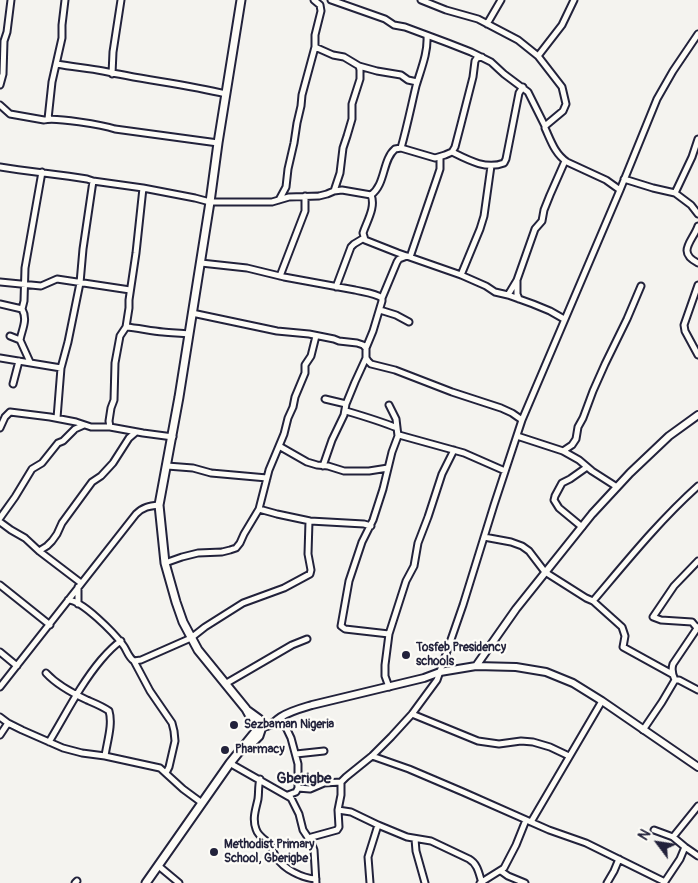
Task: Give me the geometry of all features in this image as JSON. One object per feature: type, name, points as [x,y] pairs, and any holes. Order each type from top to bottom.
[{"type":"main road","points":[[150,883],[233,765],[259,736],[262,727],[259,719],[246,709],[224,684],[190,638],[176,602],[165,563],[159,505],[173,437],[242,0]]},
{"type":"main road","points":[[146,883],[230,763],[256,731],[256,727],[246,709]]},
{"type":"street","points":[[0,85],[3,74],[4,41],[11,0]]},
{"type":"street","points":[[48,119],[52,82],[62,38],[65,0]]},
{"type":"street","points":[[112,74],[113,52],[121,0]]},
{"type":"street","points":[[279,200],[286,187],[302,95],[315,47],[315,35],[321,11],[320,4],[314,0]]},
{"type":"street","points":[[331,0],[471,52],[491,62],[523,87],[531,97],[556,151],[565,161],[606,180],[620,190]]},
{"type":"street","points":[[421,0],[478,19],[518,40],[538,56],[562,87],[566,104],[563,111],[545,126]]},
{"type":"street","points":[[438,6],[440,0]]},
{"type":"street","points":[[487,24],[501,0]]},
{"type":"street","points":[[538,56],[562,26],[574,0]]},
{"type":"street","points":[[298,788],[310,789],[324,783],[341,782],[372,756],[412,714],[433,686],[440,672],[464,605],[522,420],[657,99],[698,34]]},
{"type":"street","points":[[401,148],[423,64],[427,36]]},
{"type":"street","points":[[315,47],[333,55],[344,57],[359,66],[401,75],[408,80],[417,82]]},
{"type":"street","points":[[0,167],[143,188],[210,202],[261,202],[289,197],[327,194],[334,191],[371,194],[376,190],[391,153],[395,149],[401,148],[435,158],[452,152],[462,124],[475,61],[477,58],[482,57]]},
{"type":"street","points":[[57,64],[191,86],[226,94]]},
{"type":"street","points":[[334,191],[340,173],[342,148],[352,119],[352,104],[360,79],[359,66]]},
{"type":"street","points":[[452,152],[482,165],[491,166],[504,163],[519,93],[523,87]]},
{"type":"street","points":[[1,108],[10,114],[44,120],[67,121],[218,143]]},
{"type":"street","points":[[675,193],[696,148],[698,139]]},
{"type":"street","points":[[409,256],[435,186],[440,169],[440,157]]},
{"type":"street","points":[[508,295],[517,280],[535,229],[542,221],[550,195],[565,161]]},
{"type":"street","points":[[461,275],[484,216],[491,166]]},
{"type":"street","points":[[30,362],[20,340],[25,320],[22,310],[25,268],[42,172]]},
{"type":"street","points":[[624,179],[675,193],[691,205],[698,214]]},
{"type":"street","points":[[57,418],[61,368],[80,283],[93,181]]},
{"type":"street","points":[[110,427],[109,421],[114,400],[115,363],[120,336],[126,327],[143,188]]},
{"type":"street","points":[[371,194],[373,200],[369,220],[363,233],[364,238],[368,242],[400,256],[409,256],[461,275],[495,292],[550,311],[564,320]]},
{"type":"street","points":[[280,276],[305,211],[305,196]]},
{"type":"street","points":[[698,226],[688,245],[687,251],[688,256],[698,263]]},
{"type":"street","points":[[336,287],[351,247],[364,238]]},
{"type":"street","points":[[323,466],[332,440],[346,411],[346,404],[366,358],[366,348],[374,331],[382,298],[400,256]]},
{"type":"street","points":[[201,263],[247,268],[380,295],[382,298]]},
{"type":"street","points":[[0,282],[43,286],[57,279],[130,290]]},
{"type":"street","points":[[517,280],[519,299]]},
{"type":"street","points":[[698,285],[684,325],[698,355]]},
{"type":"street","points":[[563,451],[572,445],[576,439],[578,427],[593,391],[628,319],[641,286]]},
{"type":"street","points":[[0,304],[22,310]]},
{"type":"street","points":[[380,310],[396,315],[408,322]]},
{"type":"street","points":[[192,313],[243,323],[249,326],[357,343],[366,348]]},
{"type":"street","points":[[126,327],[189,334]]},
{"type":"street","points":[[10,336],[20,340]]},
{"type":"street","points":[[165,563],[182,557],[222,552],[236,548],[259,508],[267,478],[305,373],[305,365],[311,356],[316,336]]},
{"type":"street","points":[[0,358],[61,368]]},
{"type":"street","points":[[366,358],[371,364],[395,370],[501,408],[522,420]]},
{"type":"street","points":[[13,384],[19,361]]},
{"type":"street","points":[[325,399],[346,404]]},
{"type":"street","points":[[389,406],[396,419],[399,435],[392,452],[371,526],[362,542],[349,581],[341,626],[345,629],[389,634]]},
{"type":"street","points":[[346,411],[397,428]]},
{"type":"street","points":[[0,428],[4,417],[10,412],[57,418],[84,425],[173,437]]},
{"type":"street","points":[[476,666],[516,609],[592,514],[630,473],[669,436],[698,415]]},
{"type":"street","points":[[0,518],[32,469],[42,463],[58,444],[84,425]]},
{"type":"street","points":[[39,551],[47,546],[57,534],[62,523],[92,482],[113,463],[129,438],[136,432]]},
{"type":"street","points":[[399,435],[472,456],[505,471]]},
{"type":"street","points":[[517,436],[563,451],[617,487]]},
{"type":"street","points":[[279,446],[317,466],[334,467],[344,471],[369,471],[388,468]]},
{"type":"street","points":[[389,687],[385,665],[389,634],[406,581],[414,566],[418,543],[442,474],[454,450]]},
{"type":"street","points":[[167,466],[267,478]]},
{"type":"street","points":[[582,527],[559,508],[554,500],[562,483],[587,467]]},
{"type":"street","points":[[593,601],[644,541],[680,502],[698,486]]},
{"type":"street","points":[[0,687],[140,509],[159,505]]},
{"type":"street","points":[[259,508],[308,521],[371,526]]},
{"type":"street","points":[[134,661],[141,660],[190,638],[205,626],[243,603],[284,588],[310,574],[312,570],[308,554],[308,521]]},
{"type":"street","points":[[0,522],[24,538],[80,584]]},
{"type":"street","points":[[484,537],[511,542],[530,551],[545,572],[593,601],[622,628],[625,636],[623,646],[672,674]]},
{"type":"street","points":[[675,680],[671,668],[698,627],[692,622],[661,620],[653,617],[674,586],[698,561]]},
{"type":"street","points":[[78,604],[80,584]]},
{"type":"street","points":[[0,585],[50,625]]},
{"type":"street","points":[[68,600],[74,601],[93,614],[111,630],[134,661],[150,691],[172,723],[175,741],[166,773]]},
{"type":"street","points":[[224,684],[292,645],[307,639]]},
{"type":"street","points":[[49,742],[91,672],[115,645],[120,642]]},
{"type":"street","points":[[0,652],[17,666]]},
{"type":"street","points":[[262,727],[271,726],[281,717],[295,710],[424,678],[440,672],[476,666],[516,667],[546,672],[573,683],[698,767]]},
{"type":"street","points":[[46,673],[76,695],[109,711],[110,729],[105,756]]},
{"type":"street","points":[[675,680],[679,680],[698,690]]},
{"type":"street","points":[[643,730],[675,680]]},
{"type":"street","points":[[338,810],[352,812],[407,837],[431,842],[473,861],[481,883],[501,871],[508,862],[528,821],[602,701]]},
{"type":"street","points":[[412,714],[465,734],[478,741],[499,744],[521,741],[542,744],[569,756]]},
{"type":"street","points":[[0,717],[34,736],[82,753],[160,768],[183,789],[202,802]]},
{"type":"street","points":[[281,717],[296,754],[298,764],[298,788],[296,792],[288,796]]},
{"type":"street","points":[[0,735],[8,723]]},
{"type":"street","points":[[296,754],[324,751]]},
{"type":"street","points":[[372,756],[586,843],[664,882],[680,859],[685,847]]},
{"type":"street","points":[[233,765],[260,780],[291,798],[299,814],[303,830],[314,850],[316,881],[306,878],[281,864],[270,844],[264,841],[257,832],[254,817],[260,780]]},
{"type":"street","points":[[308,838],[337,830],[339,827],[338,810],[341,782]]},
{"type":"street","points":[[673,836],[698,806]]},
{"type":"street","points":[[370,883],[368,857],[378,825]]},
{"type":"street","points":[[654,830],[673,836],[698,856]]},
{"type":"street","points":[[415,839],[416,851],[425,883]]},
{"type":"street","points":[[607,883],[619,859]]},
{"type":"street","points":[[161,868],[179,883]]},
{"type":"street","points":[[501,871],[525,883]]},
{"type":"place","name":"Tosfeb Presidency schools","points":[[406,655]]},
{"type":"place","name":"Sezbaman Nigeria","points":[[234,725]]},
{"type":"place","name":"Pharmacy","points":[[225,750]]},
{"type":"place","name":"Methodist Primary School, Gberigbe","points":[[214,852]]},
{"type":"district","name":"Gberigbe","points":[[304,779]]}]
